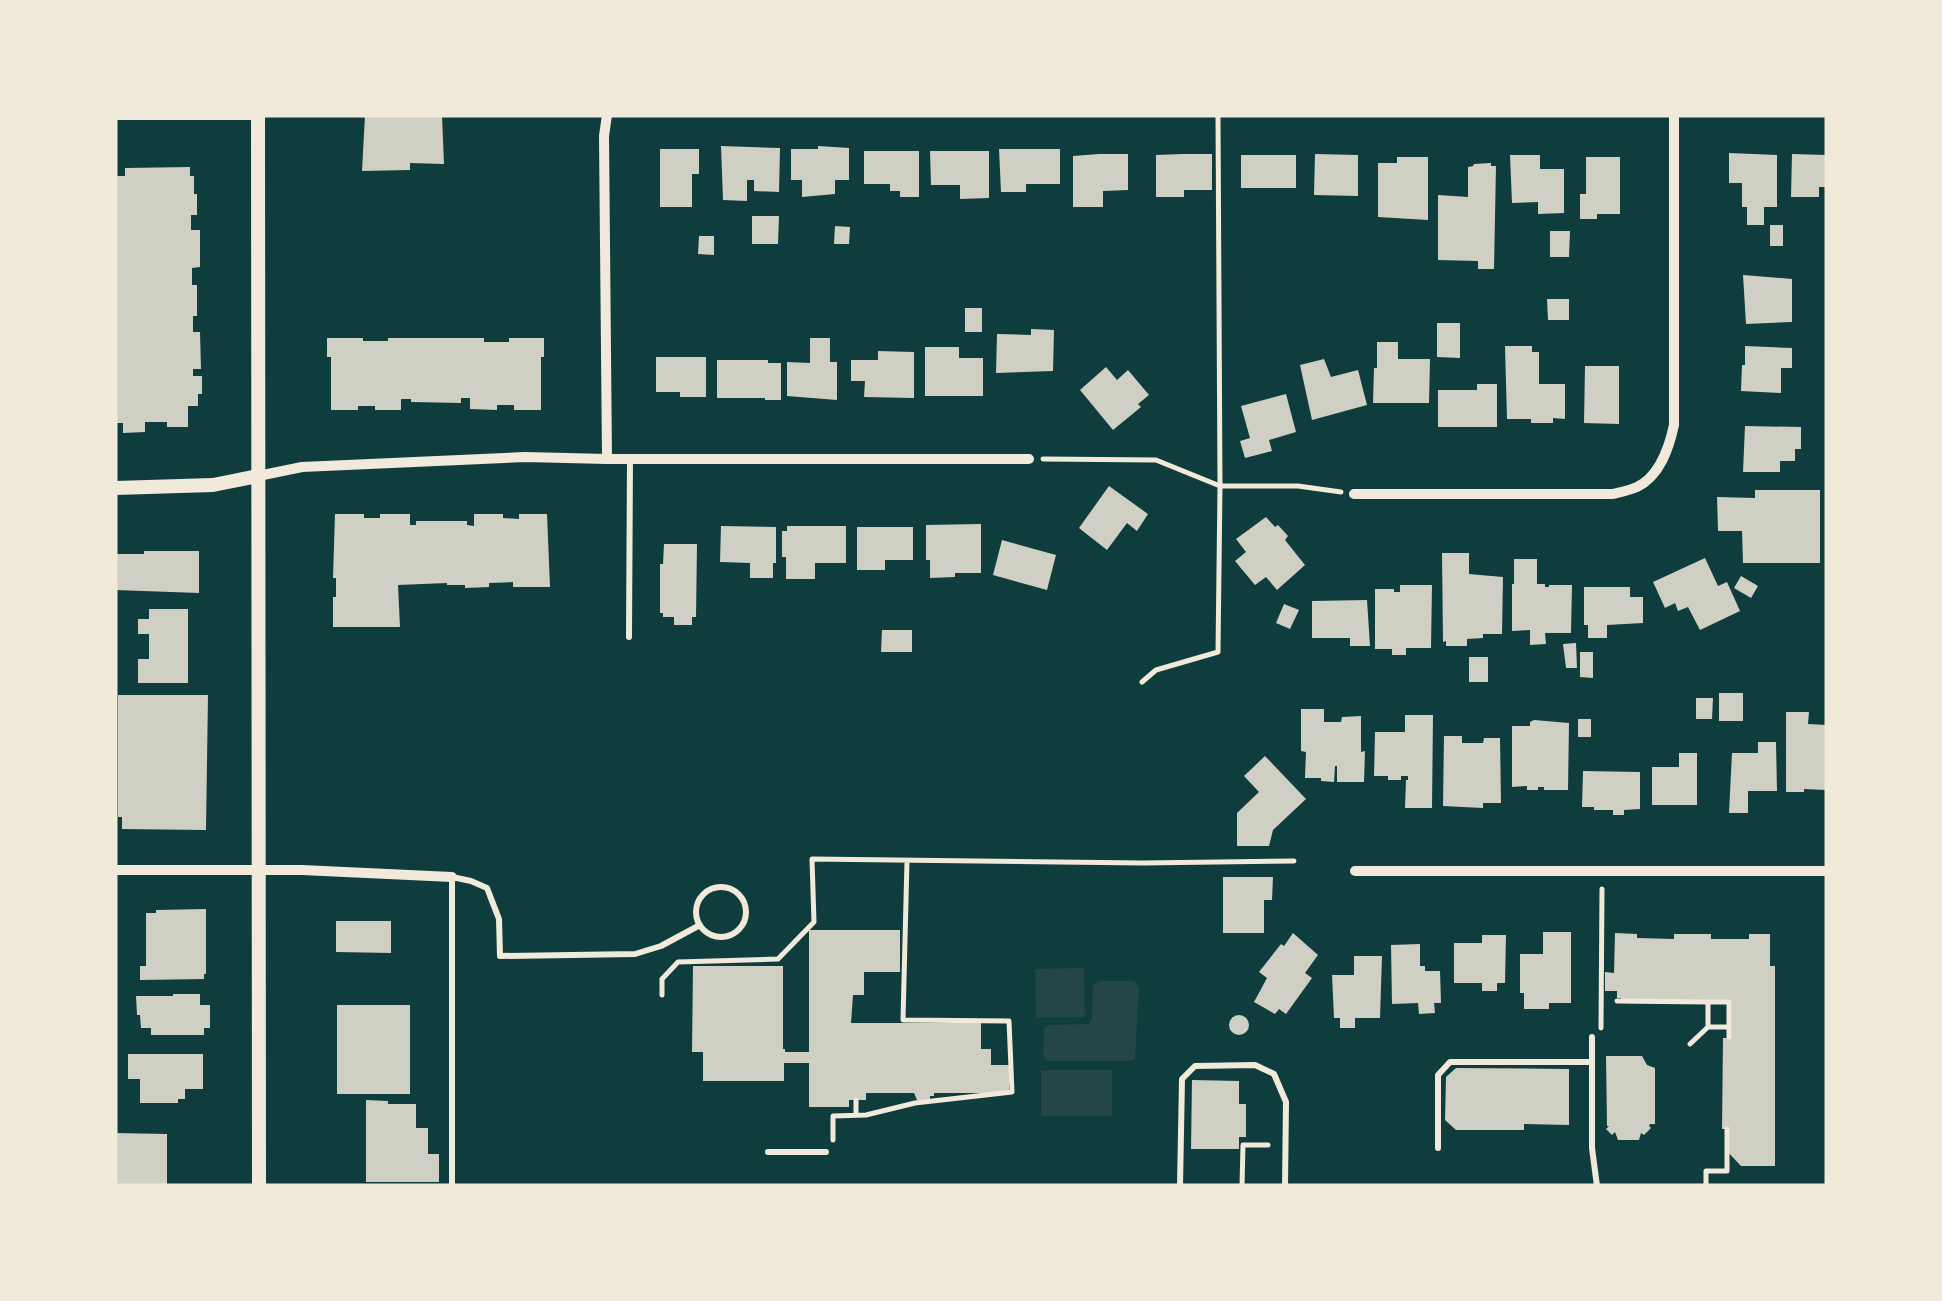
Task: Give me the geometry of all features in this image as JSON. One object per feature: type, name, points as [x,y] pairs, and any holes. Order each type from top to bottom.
[{"type":"street","points":[[115,115],[258,115],[259,1186]]},
{"type":"street","points":[[607,115],[607,459]]},
{"type":"street","points":[[1354,494],[1613,494],[1640,486],[1659,467],[1669,448],[1674,425],[1674,115]]},
{"type":"street","points":[[115,488],[213,485],[302,466],[526,456],[1029,460]]},
{"type":"street","points":[[115,870],[259,870],[452,878]]},
{"type":"street","points":[[1355,871],[1827,872]]},
{"type":"lane","points":[[628,636],[630,459]]},
{"type":"lane","points":[[452,1186],[452,878],[488,888],[500,920],[500,956],[635,954],[661,946],[700,925]]},
{"type":"lane","points":[[722,887],[738,894],[743,901],[745,916],[731,935],[708,934],[700,925],[696,906],[706,892],[722,887]]},
{"type":"lane","points":[[1592,1038],[1596,1186]]},
{"type":"lane","points":[[1438,1148],[1438,1075],[1450,1062],[1592,1062]]},
{"type":"lane","points":[[1180,1186],[1182,1079],[1195,1066],[1255,1065],[1274,1074],[1286,1102],[1286,1186]]},
{"type":"lane","points":[[768,1152],[826,1152]]},
{"type":"path","points":[[1142,682],[1156,670],[1218,652],[1218,115]]},
{"type":"path","points":[[1029,460],[1156,460],[1220,486],[1298,486],[1354,494]]},
{"type":"path","points":[[662,995],[662,979],[678,962],[778,959],[814,922],[812,859],[1294,861]]},
{"type":"path","points":[[833,1116],[866,1115],[923,1101],[1012,1092],[1009,1021],[903,1020],[907,861]]},
{"type":"path","points":[[1601,1021],[1603,871]]},
{"type":"path","points":[[1617,1001],[1728,1002],[1728,1037]]},
{"type":"path","points":[[1708,1002],[1708,1028]]},
{"type":"path","points":[[1690,1044],[1708,1028],[1728,1028]]},
{"type":"path","points":[[856,1100],[856,1115]]},
{"type":"path","points":[[1706,1186],[1706,1170],[1727,1170],[1727,1129]]},
{"type":"path","points":[[1242,1186],[1242,1141],[1268,1145]]},
{"type":"shaded area","points":[[1084,968],[1085,1017],[1036,1018],[1035,969]]},
{"type":"shaded area","points":[[1100,981],[1134,981],[1139,987],[1135,1059],[1046,1061],[1044,1028],[1089,1024],[1093,985]]},
{"type":"shaded area","points":[[1041,1070],[1112,1070],[1112,1116],[1041,1116]]},
{"type":"building","points":[[365,115],[442,115],[444,164],[410,163],[410,170],[362,171]]},
{"type":"building","points":[[721,146],[780,148],[779,192],[754,191],[754,180],[747,180],[747,201],[723,200]]},
{"type":"building","points":[[849,148],[849,180],[835,180],[835,194],[802,197],[802,180],[791,180],[791,149]]},
{"type":"building","points":[[660,149],[699,149],[699,174],[692,174],[692,207],[660,207]]},
{"type":"building","points":[[999,149],[1060,149],[1060,184],[1026,184],[1026,192],[1001,192]]},
{"type":"building","points":[[864,151],[919,151],[919,197],[900,197],[900,191],[890,191],[890,184],[864,184]]},
{"type":"building","points":[[930,151],[989,151],[989,198],[960,199],[960,185],[931,185]]},
{"type":"building","points":[[1729,153],[1777,155],[1777,207],[1764,207],[1764,225],[1747,225],[1742,183],[1729,183]]},
{"type":"building","points":[[1128,154],[1128,190],[1103,191],[1103,207],[1073,207],[1073,156]]},
{"type":"building","points":[[1212,154],[1212,190],[1184,190],[1184,197],[1156,197],[1156,155]]},
{"type":"building","points":[[1315,154],[1358,155],[1358,196],[1314,195]]},
{"type":"building","points":[[1792,154],[1827,155],[1827,187],[1819,187],[1819,197],[1791,197]]},
{"type":"building","points":[[1241,155],[1296,155],[1296,188],[1241,188]]},
{"type":"building","points":[[1510,155],[1540,155],[1540,169],[1564,169],[1564,213],[1538,214],[1538,202],[1512,203]]},
{"type":"building","points":[[1397,157],[1428,157],[1428,220],[1378,217],[1378,163],[1397,163]]},
{"type":"building","points":[[1586,157],[1620,157],[1620,214],[1580,219],[1580,194],[1586,194]]},
{"type":"building","points":[[1491,163],[1496,166],[1494,269],[1478,269],[1478,261],[1438,260],[1438,195],[1468,197],[1468,167]]},
{"type":"building","points":[[190,167],[197,194],[197,215],[191,215],[191,230],[200,230],[200,267],[192,268],[192,285],[197,285],[193,332],[200,332],[201,369],[193,369],[193,376],[202,376],[202,394],[198,394],[198,406],[188,406],[188,427],[145,422],[145,432],[123,433],[123,423],[115,423],[115,176],[125,176],[125,168]]},
{"type":"building","points":[[752,216],[779,216],[778,244],[752,244]]},
{"type":"building","points":[[1770,225],[1783,225],[1783,246],[1770,246]]},
{"type":"building","points":[[835,226],[850,227],[849,244],[834,244]]},
{"type":"building","points":[[1550,231],[1570,231],[1569,257],[1550,257]]},
{"type":"building","points":[[699,236],[714,236],[714,255],[698,254]]},
{"type":"building","points":[[1743,275],[1792,279],[1792,322],[1746,324]]},
{"type":"building","points":[[1547,299],[1569,299],[1569,320],[1548,320]]},
{"type":"building","points":[[965,308],[982,308],[982,332],[965,332]]},
{"type":"building","points":[[1437,323],[1460,323],[1460,358],[1437,357]]},
{"type":"building","points":[[1031,329],[1054,330],[1053,371],[996,373],[997,334],[1031,335]]},
{"type":"building","points":[[327,338],[484,338],[484,342],[509,342],[509,338],[544,338],[541,410],[514,410],[514,405],[497,405],[497,410],[470,409],[470,398],[461,398],[461,403],[401,399],[401,410],[358,406],[358,410],[331,410]]},
{"type":"building","points":[[810,338],[830,338],[830,362],[837,362],[837,400],[787,396],[787,362],[810,363]]},
{"type":"building","points":[[1377,342],[1398,342],[1398,359],[1430,359],[1429,403],[1373,403]]},
{"type":"building","points":[[1505,346],[1532,346],[1532,352],[1539,352],[1539,384],[1565,384],[1565,419],[1531,423],[1531,419],[1507,419]]},
{"type":"building","points":[[1745,346],[1792,348],[1792,368],[1781,368],[1781,393],[1741,391]]},
{"type":"building","points":[[925,347],[959,347],[959,358],[983,358],[983,396],[925,396]]},
{"type":"building","points":[[878,351],[914,352],[914,398],[864,397],[865,381],[851,381],[851,360],[878,360]]},
{"type":"building","points":[[656,357],[706,357],[706,397],[656,392]]},
{"type":"building","points":[[1324,359],[1331,377],[1358,370],[1367,405],[1312,420],[1300,365]]},
{"type":"building","points":[[717,360],[781,363],[781,400],[717,398]]},
{"type":"building","points":[[1585,366],[1619,366],[1619,424],[1584,423]]},
{"type":"building","points":[[1106,367],[1117,380],[1128,370],[1149,395],[1138,404],[1141,407],[1113,430],[1080,390]]},
{"type":"building","points":[[1477,384],[1497,384],[1497,427],[1438,427],[1438,390],[1477,390]]},
{"type":"building","points":[[1286,394],[1296,432],[1269,440],[1272,451],[1245,458],[1240,441],[1250,438],[1241,406]]},
{"type":"building","points":[[1745,426],[1801,427],[1801,449],[1795,449],[1795,461],[1780,461],[1780,472],[1743,472]]},
{"type":"building","points":[[1109,486],[1148,514],[1137,531],[1127,523],[1107,550],[1079,528]]},
{"type":"building","points":[[1755,490],[1820,490],[1820,563],[1743,563],[1742,531],[1718,531],[1717,497],[1755,498]]},
{"type":"building","points":[[335,514],[380,518],[380,514],[410,514],[410,525],[416,525],[416,521],[467,521],[467,525],[474,526],[474,514],[503,514],[503,518],[519,519],[519,514],[547,514],[550,587],[513,587],[513,582],[465,588],[447,583],[398,585],[400,627],[333,627]]},
{"type":"building","points":[[1266,517],[1288,536],[1285,540],[1305,565],[1277,590],[1266,577],[1255,585],[1235,561],[1246,552],[1236,539]]},
{"type":"building","points":[[981,524],[981,573],[930,578],[926,525]]},
{"type":"building","points":[[721,526],[776,527],[773,578],[750,578],[750,563],[720,562]]},
{"type":"building","points":[[787,526],[846,526],[846,563],[815,563],[815,579],[786,579],[782,531],[787,531]]},
{"type":"building","points":[[857,527],[913,527],[913,560],[885,560],[885,570],[857,570]]},
{"type":"building","points":[[1002,540],[1056,555],[1047,590],[993,575]]},
{"type":"building","points":[[664,544],[697,544],[696,617],[692,617],[692,625],[674,625],[674,617],[663,617],[660,613]]},
{"type":"building","points":[[199,551],[199,593],[115,590],[115,554]]},
{"type":"building","points":[[1442,553],[1469,553],[1469,574],[1503,577],[1502,634],[1467,639],[1467,646],[1446,646],[1443,642]]},
{"type":"building","points":[[1705,558],[1718,586],[1727,582],[1740,611],[1700,630],[1688,607],[1678,611],[1675,603],[1665,608],[1653,582]]},
{"type":"building","points":[[1514,559],[1537,559],[1537,584],[1572,585],[1571,633],[1545,633],[1546,644],[1530,645],[1530,630],[1512,631]]},
{"type":"building","points":[[1741,576],[1758,586],[1751,598],[1734,588]]},
{"type":"building","points":[[1400,585],[1432,585],[1431,648],[1406,648],[1406,655],[1392,655],[1392,649],[1375,649],[1375,589],[1400,592]]},
{"type":"building","points":[[1584,587],[1630,587],[1630,597],[1643,597],[1643,623],[1607,625],[1607,638],[1588,638]]},
{"type":"building","points":[[1367,600],[1370,646],[1350,646],[1350,638],[1312,638],[1312,601]]},
{"type":"building","points":[[1284,604],[1299,610],[1290,629],[1276,623]]},
{"type":"building","points":[[149,609],[188,609],[188,683],[138,683],[138,659],[149,659],[149,634],[138,634],[138,619],[149,619]]},
{"type":"building","points":[[882,630],[912,630],[912,652],[881,652]]},
{"type":"building","points":[[1576,643],[1577,668],[1566,668],[1563,644]]},
{"type":"building","points":[[1580,652],[1593,652],[1593,678],[1580,677]]},
{"type":"building","points":[[1469,657],[1488,657],[1488,682],[1469,682]]},
{"type":"building","points":[[1719,693],[1743,693],[1743,721],[1719,721]]},
{"type":"building","points":[[118,695],[208,695],[206,830],[122,829],[122,817],[118,817]]},
{"type":"building","points":[[1696,698],[1713,698],[1712,719],[1696,719]]},
{"type":"building","points":[[1301,709],[1324,709],[1324,722],[1361,716],[1364,782],[1337,782],[1337,766],[1334,782],[1305,778]]},
{"type":"building","points":[[1786,712],[1809,712],[1808,724],[1827,725],[1826,790],[1786,792]]},
{"type":"building","points":[[1405,715],[1433,715],[1432,808],[1405,808],[1408,776],[1388,780],[1388,776],[1374,776],[1375,732],[1405,732]]},
{"type":"building","points":[[1578,719],[1591,719],[1591,737],[1578,737]]},
{"type":"building","points":[[1534,720],[1569,723],[1568,790],[1512,787],[1512,726],[1530,726]]},
{"type":"building","points":[[1444,736],[1462,736],[1462,743],[1500,738],[1501,803],[1483,803],[1483,808],[1443,806]]},
{"type":"building","points":[[1758,742],[1776,742],[1777,791],[1748,791],[1748,813],[1729,813],[1732,753],[1758,753]]},
{"type":"building","points":[[1679,753],[1697,753],[1697,805],[1652,805],[1652,767],[1679,767]]},
{"type":"building","points":[[1265,756],[1306,799],[1273,830],[1269,846],[1237,846],[1237,813],[1259,792],[1244,776]]},
{"type":"building","points":[[1583,771],[1640,772],[1640,809],[1613,815],[1613,810],[1582,807]]},
{"type":"building","points":[[1223,877],[1273,877],[1272,900],[1264,900],[1264,933],[1223,933]]},
{"type":"building","points":[[206,909],[204,979],[140,980],[140,966],[146,966],[146,913]]},
{"type":"building","points":[[336,921],[391,921],[391,953],[336,952]]},
{"type":"building","points":[[809,930],[900,930],[900,972],[864,972],[864,995],[853,995],[851,1023],[981,1023],[981,1049],[991,1049],[991,1065],[1009,1065],[1009,1093],[934,1093],[930,1100],[917,1100],[914,1093],[866,1093],[866,1100],[849,1100],[849,1107],[809,1107],[809,1063],[784,1063],[784,1081],[703,1081],[703,1052],[692,1052],[693,966],[783,966],[783,1049],[809,1052]]},
{"type":"building","points":[[1543,932],[1571,932],[1571,1003],[1549,1003],[1549,1009],[1524,1009],[1520,954],[1543,954]]},
{"type":"building","points":[[1293,933],[1318,955],[1305,973],[1312,978],[1286,1014],[1279,1009],[1275,1014],[1254,1002],[1267,978],[1259,972]]},
{"type":"building","points":[[1615,933],[1674,939],[1674,934],[1749,939],[1749,934],[1770,934],[1770,966],[1775,966],[1775,1166],[1741,1166],[1725,1149],[1723,1038],[1730,1038],[1731,1004],[1621,1003],[1617,991],[1605,991],[1605,972],[1614,973]]},
{"type":"building","points":[[1482,935],[1506,935],[1505,983],[1497,983],[1497,991],[1482,991],[1482,983],[1454,983],[1454,943],[1482,943]]},
{"type":"building","points":[[1420,944],[1420,966],[1425,966],[1425,971],[1440,971],[1441,1003],[1434,1003],[1435,1013],[1419,1014],[1418,1003],[1392,1004],[1391,945]]},
{"type":"building","points":[[1354,956],[1382,956],[1380,1018],[1355,1018],[1355,1028],[1340,1028],[1340,1018],[1334,1018],[1332,975],[1354,975]]},
{"type":"building","points":[[200,994],[200,1005],[210,1005],[210,1028],[204,1028],[204,1035],[151,1035],[151,1028],[141,1028],[136,996]]},
{"type":"building","points":[[337,1005],[410,1005],[410,1094],[337,1094]]},
{"type":"building","points":[[1239,1015],[1249,1025],[1239,1035],[1229,1025]]},
{"type":"building","points":[[128,1054],[203,1054],[203,1089],[185,1089],[185,1099],[178,1099],[178,1103],[140,1103],[140,1079],[128,1079]]},
{"type":"building","points":[[1606,1056],[1642,1056],[1647,1065],[1655,1068],[1655,1124],[1650,1124],[1644,1135],[1641,1133],[1639,1140],[1618,1140],[1615,1132],[1612,1135],[1606,1129]]},
{"type":"building","points":[[1456,1068],[1569,1069],[1569,1125],[1524,1124],[1524,1130],[1456,1130],[1445,1120],[1446,1077]]},
{"type":"building","points":[[1192,1080],[1239,1081],[1239,1104],[1246,1104],[1246,1137],[1239,1137],[1239,1149],[1191,1149]]},
{"type":"building","points":[[366,1100],[416,1104],[416,1128],[428,1128],[428,1154],[439,1154],[439,1182],[366,1182]]},
{"type":"building","points":[[115,1133],[167,1134],[167,1186],[115,1186]]}]
